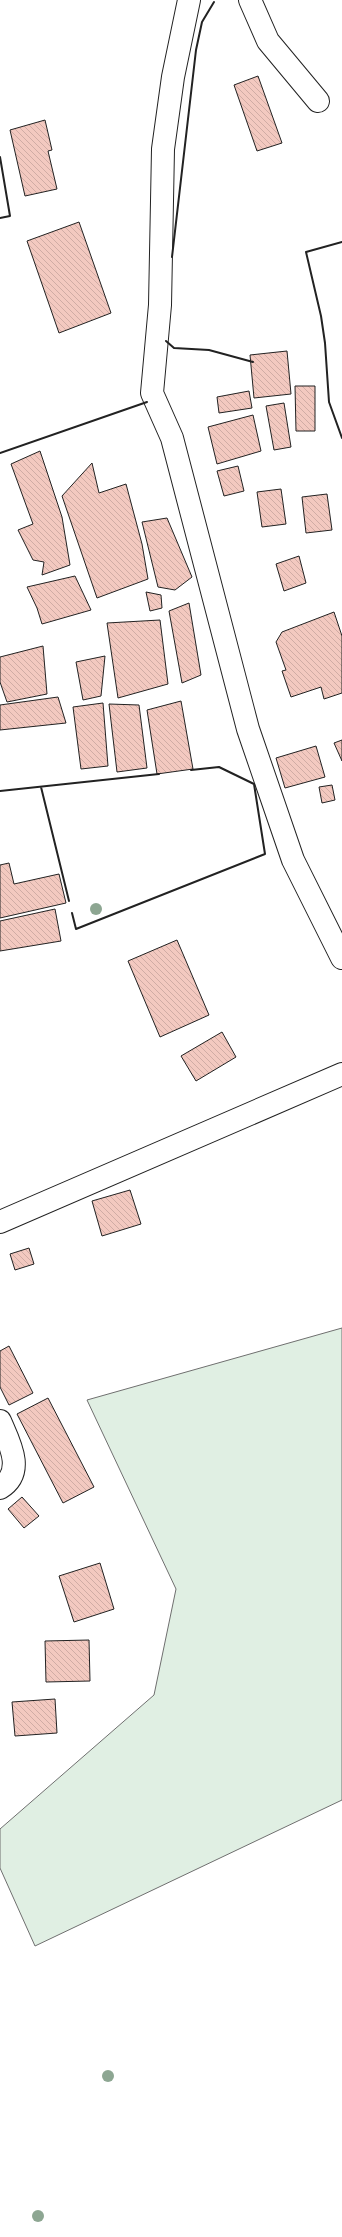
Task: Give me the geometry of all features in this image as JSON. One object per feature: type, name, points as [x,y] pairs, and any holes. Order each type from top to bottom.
[{"type":"street","points":[[189,0],[173,77],[163,149],[160,305],[152,393],[172,438],[248,729],[292,860],[342,958]]},
{"type":"street","points":[[250,0],[268,41],[318,101]]},
{"type":"street","points":[[0,1222],[342,1074]]},
{"type":"street","points":[[0,1421],[14,1453],[14,1470],[6,1484],[0,1488]]},
{"type":"green space","points":[[342,1328],[342,1800],[35,1946],[0,1868],[0,1829],[154,1695],[176,1589],[87,1400]]},
{"type":"building","points":[[258,76],[282,143],[257,151],[234,85]]},
{"type":"building","points":[[45,120],[52,150],[48,151],[57,189],[25,196],[10,130]]},
{"type":"building","points":[[79,222],[111,313],[59,333],[27,241]]},
{"type":"building","points":[[287,351],[291,394],[254,398],[250,355]]},
{"type":"building","points":[[295,386],[315,386],[315,431],[296,431]]},
{"type":"building","points":[[249,391],[252,408],[219,413],[217,397]]},
{"type":"building","points":[[284,403],[291,447],[274,450],[266,406]]},
{"type":"building","points":[[253,415],[261,451],[217,464],[208,427]]},
{"type":"building","points":[[40,451],[62,517],[70,565],[42,575],[44,562],[33,560],[18,530],[33,524],[11,464]]},
{"type":"building","points":[[92,463],[99,493],[126,484],[142,544],[148,579],[97,598],[62,496]]},
{"type":"building","points":[[238,466],[244,491],[224,496],[217,471]]},
{"type":"building","points":[[281,489],[286,524],[262,527],[257,492]]},
{"type":"building","points":[[327,494],[332,530],[306,533],[302,497]]},
{"type":"building","points":[[167,518],[192,577],[175,590],[158,587],[142,522]]},
{"type":"building","points":[[299,556],[306,583],[284,591],[276,564]]},
{"type":"building","points":[[75,576],[91,610],[42,624],[37,608],[27,587]]},
{"type":"building","points":[[146,592],[161,595],[162,608],[150,611]]},
{"type":"building","points":[[189,603],[201,675],[182,683],[169,611]]},
{"type":"building","points":[[334,612],[342,636],[342,693],[324,699],[321,687],[291,697],[282,671],[286,670],[276,642],[282,632]]},
{"type":"building","points":[[160,620],[168,684],[118,698],[107,623]]},
{"type":"building","points":[[43,646],[47,694],[7,702],[0,682],[0,657]]},
{"type":"building","points":[[105,656],[101,696],[83,700],[76,662]]},
{"type":"building","points":[[58,697],[66,723],[0,730],[0,705]]},
{"type":"building","points":[[181,701],[193,769],[157,774],[147,710]]},
{"type":"building","points":[[103,703],[108,766],[81,769],[73,707]]},
{"type":"building","points":[[109,704],[139,705],[147,768],[117,772]]},
{"type":"building","points":[[342,740],[342,761],[334,743]]},
{"type":"building","points":[[316,746],[325,777],[285,788],[276,758]]},
{"type":"building","points":[[332,785],[335,800],[322,803],[319,787]]},
{"type":"building","points":[[9,863],[14,884],[59,874],[66,903],[0,918],[0,865]]},
{"type":"building","points":[[55,909],[61,941],[0,951],[0,921]]},
{"type":"building","points":[[177,940],[209,1015],[160,1037],[128,961]]},
{"type":"building","points":[[222,1032],[236,1057],[196,1081],[181,1056]]},
{"type":"building","points":[[130,1190],[141,1224],[102,1236],[92,1201]]},
{"type":"building","points":[[29,1248],[34,1264],[15,1270],[10,1254]]},
{"type":"building","points":[[9,1346],[33,1393],[9,1405],[0,1387],[0,1351]]},
{"type":"building","points":[[48,1398],[94,1487],[63,1503],[17,1414]]},
{"type":"building","points":[[22,1497],[39,1516],[24,1528],[8,1509]]},
{"type":"building","points":[[100,1563],[114,1609],[74,1622],[59,1576]]},
{"type":"building","points":[[89,1640],[90,1681],[46,1682],[45,1641]]},
{"type":"building","points":[[55,1699],[57,1733],[15,1736],[12,1702]]},
{"type":"wall","points":[[172,257],[196,50],[202,22],[214,2]]},
{"type":"wall","points":[[0,157],[10,216],[0,218]]},
{"type":"wall","points":[[342,242],[306,252],[321,316],[325,343],[329,402],[342,438]]},
{"type":"wall","points":[[166,341],[174,348],[209,350],[253,362]]},
{"type":"wall","points":[[0,453],[147,402]]},
{"type":"wall","points":[[72,913],[76,929],[265,854],[254,784],[219,767],[191,770]]},
{"type":"wall","points":[[0,791],[159,774]]},
{"type":"wall","points":[[41,787],[69,901]]}]
